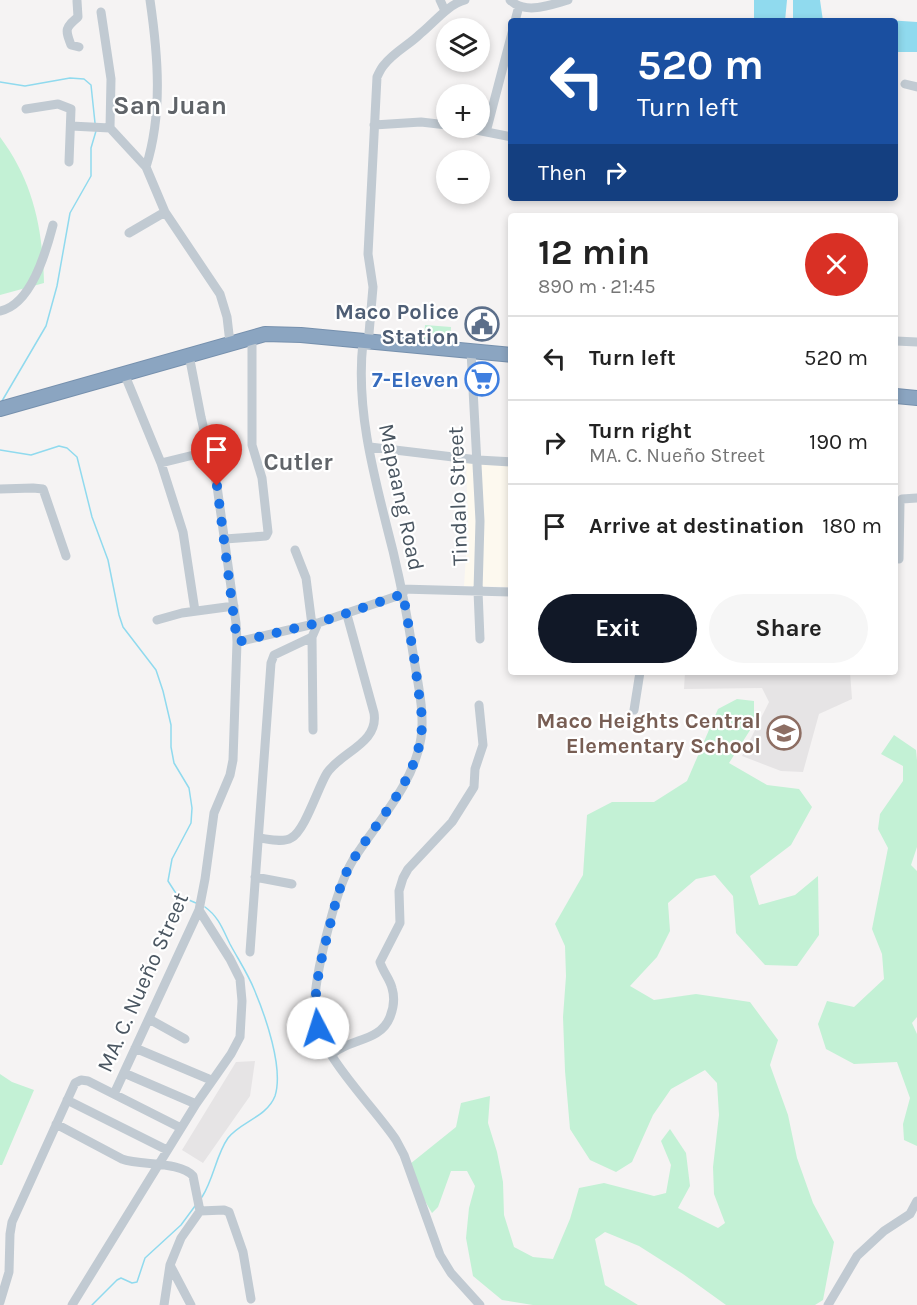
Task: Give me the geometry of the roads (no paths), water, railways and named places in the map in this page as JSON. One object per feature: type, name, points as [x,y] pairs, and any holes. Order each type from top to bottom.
[{"type":"highway","points":[[6,407],[265,334],[470,355],[508,361]]},
{"type":"highway","points":[[470,355],[508,355]]},
{"type":"highway","points":[[898,396],[917,398]]},
{"type":"highway","points":[[898,403],[917,406]]},
{"type":"street","points":[[79,0],[78,16],[69,24],[67,31],[71,45],[79,47]]},
{"type":"street","points":[[146,167],[153,145],[158,73],[157,47],[150,0]]},
{"type":"street","points":[[440,0],[445,11]]},
{"type":"street","points":[[510,0],[519,6],[536,7],[568,0]]},
{"type":"street","name":"Mapaang Road","points":[[459,1],[383,66],[377,77],[368,254],[373,297],[362,390],[380,499],[402,591],[422,717],[421,738],[414,766],[408,777],[347,871],[338,894],[318,976],[315,1004],[318,1028],[332,1054],[396,1140],[404,1155],[440,1255],[451,1273],[480,1305]]},
{"type":"street","points":[[516,18],[519,6]]},
{"type":"street","points":[[101,12],[111,79],[110,128]]},
{"type":"street","points":[[490,117],[508,48]]},
{"type":"street","points":[[905,84],[917,87]]},
{"type":"street","points":[[26,110],[49,104],[67,106],[72,110],[69,162]]},
{"type":"street","points":[[374,125],[421,122],[436,124]]},
{"type":"street","points":[[71,126],[110,128],[146,167],[165,212],[220,294],[227,317],[230,343]]},
{"type":"street","points":[[490,133],[508,136]]},
{"type":"street","points":[[129,233],[165,212]]},
{"type":"street","points":[[0,311],[16,305],[25,292],[38,270],[53,225]]},
{"type":"street","points":[[225,539],[266,536],[268,532],[263,484],[252,445],[248,340]]},
{"type":"street","points":[[898,341],[917,342]]},
{"type":"street","name":"MA. C. Nueño Street","points":[[114,1094],[199,910],[214,813],[232,768],[237,642],[234,606],[217,486],[189,355]]},
{"type":"street","name":"Tindalo Street","points":[[470,355],[478,460],[480,639]]},
{"type":"street","points":[[124,373],[160,463],[183,532],[195,611]]},
{"type":"street","points":[[370,447],[508,462]]},
{"type":"street","points":[[160,463],[210,451]]},
{"type":"street","points":[[0,489],[43,489],[66,556]]},
{"type":"street","points":[[899,559],[900,502],[905,498],[917,498]]},
{"type":"street","points":[[294,550],[306,578],[315,624],[312,637],[313,730]]},
{"type":"street","points":[[237,642],[347,615],[402,591],[508,592]]},
{"type":"street","points":[[157,620],[195,611],[234,606]]},
{"type":"street","points":[[259,838],[283,840],[293,837],[301,828],[327,773],[362,743],[374,726],[374,713],[347,615]]},
{"type":"street","points":[[250,952],[271,663],[274,655],[312,637]]},
{"type":"street","points":[[634,710],[640,675]]},
{"type":"street","points":[[332,1054],[346,1045],[383,1030],[390,1018],[394,996],[389,977],[380,962],[400,923],[400,885],[408,869],[452,822],[474,787],[475,769],[483,745],[479,705]]},
{"type":"street","points":[[255,877],[292,884]]},
{"type":"street","points":[[72,1305],[158,1164],[240,1037],[242,989],[240,979],[199,910]]},
{"type":"street","points":[[149,1019],[185,1039]]},
{"type":"street","points":[[135,1048],[211,1080]]},
{"type":"street","points":[[124,1073],[196,1104]]},
{"type":"street","points":[[0,1302],[9,1272],[12,1222],[75,1083],[81,1080],[88,1081],[181,1128]]},
{"type":"street","points":[[67,1100],[167,1150]]},
{"type":"street","points":[[56,1124],[122,1159],[133,1163],[180,1168],[190,1173],[195,1182],[200,1211],[181,1238],[170,1265],[164,1305]]},
{"type":"street","points":[[828,1305],[857,1256],[884,1231],[910,1214],[917,1201]]},
{"type":"street","points":[[200,1211],[224,1210],[229,1212],[243,1252],[251,1299]]},
{"type":"street","points":[[170,1265],[191,1305]]},
{"type":"water","points":[[754,0],[787,0],[785,18],[754,18]]},
{"type":"water","points":[[793,0],[820,0],[823,18],[793,18]]},
{"type":"water","points":[[898,21],[917,22],[917,52],[898,52]]},
{"type":"waterway","points":[[0,82],[25,86],[70,78],[84,79],[91,85],[95,123]]},
{"type":"waterway","points":[[2,401],[46,326],[57,286],[70,213],[91,176],[91,148],[96,131]]},
{"type":"waterway","points":[[0,450],[31,455],[59,446],[67,448],[77,457],[92,517],[108,560],[123,627],[156,670],[171,725],[174,763],[189,788],[192,808],[191,823],[172,859],[168,881],[177,895],[196,903]]},
{"type":"waterway","points":[[202,1197],[228,1138],[266,1109],[275,1096],[277,1084],[272,1042],[254,989],[220,924],[205,907]]},
{"type":"waterway","points":[[92,1305],[117,1280],[121,1278],[132,1283],[137,1282],[145,1258],[181,1225],[195,1206]]},
{"type":"place","name":"Maco Police Station","points":[[482,324]]},
{"type":"place","name":"7-Eleven","points":[[482,379]]},
{"type":"place","name":"Maco Heights Central Elementary School","points":[[784,733]]},
{"type":"district","name":"San Juan","points":[[170,105]]},
{"type":"district","name":"Cutler","points":[[298,462]]}]
